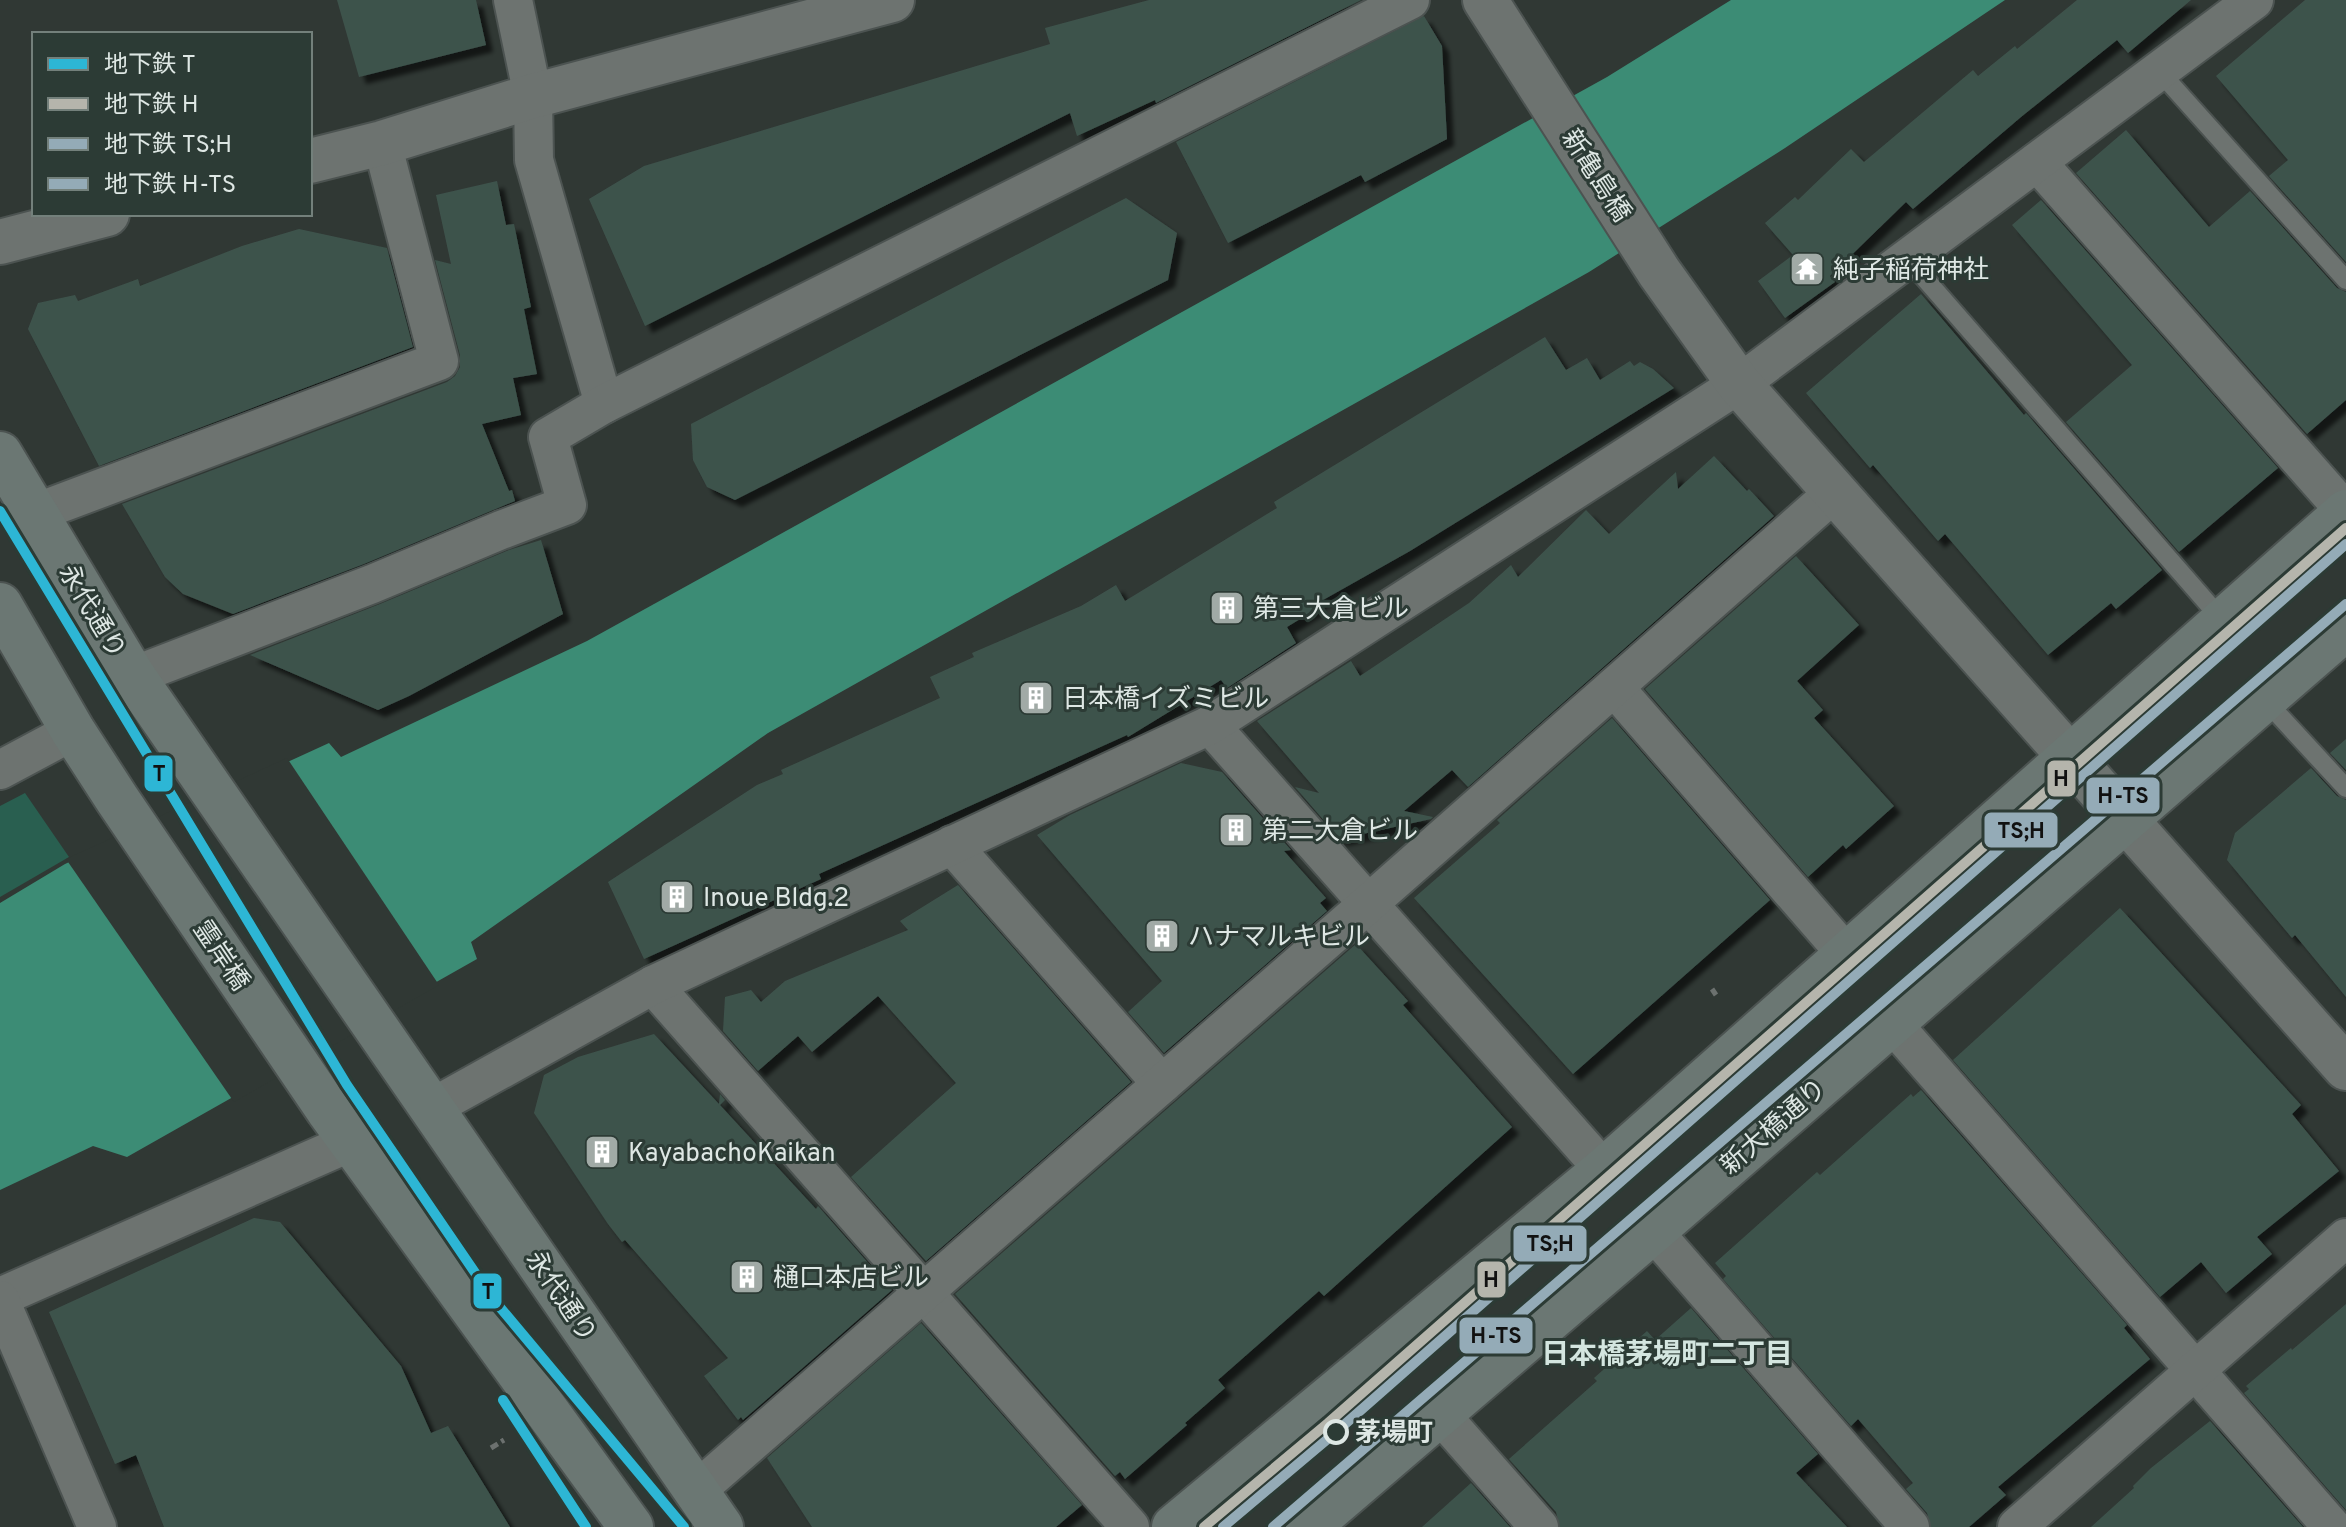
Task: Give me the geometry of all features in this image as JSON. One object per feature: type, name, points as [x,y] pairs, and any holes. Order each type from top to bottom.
[{"type":"main road","name":"永代通り","points":[[0,454],[133,676],[721,1527]]},
{"type":"main road","points":[[1174,1527],[1604,1170],[2346,512]]},
{"type":"main road","points":[[0,605],[73,731]]},
{"type":"main road","name":"新大橋通り","points":[[1308,1527],[2346,628]]},
{"type":"main road","name":"霊岸橋","points":[[73,731],[339,1126]]},
{"type":"main road","points":[[339,1126],[631,1527]]},
{"type":"street","points":[[513,0],[533,96],[534,160],[604,404]]},
{"type":"street","points":[[312,160],[382,143],[533,96],[892,0]]},
{"type":"street","points":[[133,676],[567,505],[548,437],[604,404],[1410,0]]},
{"type":"street","name":"新亀島橋","points":[[1485,0],[1659,272],[1739,384],[2346,1068]]},
{"type":"street","points":[[433,1107],[653,985],[1210,725],[1739,384],[2254,0]]},
{"type":"street","points":[[35,513],[439,361],[382,143]]},
{"type":"street","points":[[2037,162],[2346,512]]},
{"type":"street","points":[[0,242],[99,216]]},
{"type":"street","points":[[696,1491],[1835,492]]},
{"type":"street","points":[[1614,687],[1847,955]]},
{"type":"street","points":[[1210,725],[1604,1170]]},
{"type":"street","points":[[0,770],[73,731]]},
{"type":"street","points":[[952,845],[1162,1084]]},
{"type":"street","points":[[653,985],[1130,1527]]},
{"type":"street","points":[[1891,1022],[2332,1527]]},
{"type":"street","points":[[97,1527],[0,1298],[339,1126]]},
{"type":"street","points":[[1653,1231],[1910,1527]]},
{"type":"street","points":[[2017,1527],[2346,1238]]},
{"type":"street","points":[[1439,1413],[1539,1527]]},
{"type":"lane","points":[[2159,71],[2346,280]]},
{"type":"lane","points":[[1907,258],[2223,621]]},
{"type":"lane","points":[[2264,699],[2346,788]]},
{"type":"path","points":[[1712,989],[1716,995]]},
{"type":"path","points":[[491,1448],[504,1440]]},
{"type":"shaded area","points":[[1731,0],[2005,0],[1785,148],[1589,272],[768,733],[471,942],[477,959],[127,1157],[93,1146],[0,1190],[0,903],[65,864],[329,743],[341,757],[587,641],[1607,77]]},
{"type":"shaded area","points":[[25,793],[69,857],[0,897],[0,806]]},
{"type":"pier","points":[[287,758],[439,985],[234,1102],[66,859]]},
{"type":"building","points":[[337,0],[476,0],[486,45],[359,77]]},
{"type":"building","points":[[1149,0],[1361,0],[1156,103],[1155,100],[1077,136],[1070,113],[645,326],[589,199],[644,166],[1050,44],[1045,28]]},
{"type":"building","points":[[2077,0],[2191,0],[2128,53],[2117,40],[1913,209],[1906,202],[1830,276],[1835,282],[1785,318],[1758,281],[1793,255],[1765,223],[1795,197],[1798,200],[1851,149],[1864,162],[1973,70],[1978,76]]},
{"type":"building","points":[[2305,0],[2346,0],[2346,262],[2269,176],[2288,160],[2216,76]]},
{"type":"building","points":[[1424,16],[1442,46],[1447,139],[1365,182],[1361,175],[1228,243],[1176,142]]},
{"type":"building","points":[[2126,130],[2209,227],[2250,191],[2337,288],[2346,292],[2346,400],[2307,434],[2076,173]]},
{"type":"building","points":[[497,181],[506,225],[514,224],[531,307],[524,309],[537,374],[513,378],[521,415],[482,424],[515,501],[233,614],[183,594],[165,577],[122,504],[447,382],[455,376],[460,367],[460,355],[435,260],[451,264],[436,195]]},
{"type":"building","points":[[1126,198],[1177,233],[1168,280],[735,500],[707,487],[693,460],[691,424]]},
{"type":"building","points":[[2041,200],[2278,468],[2179,552],[2066,422],[2132,365],[2012,225]]},
{"type":"building","points":[[299,229],[387,248],[413,347],[99,466],[28,329],[38,303],[75,295],[78,301],[138,279],[140,286],[242,246]]},
{"type":"building","points":[[1921,294],[2162,570],[2116,609],[2111,603],[2048,655],[1945,534],[1938,541],[1806,393]]},
{"type":"building","points":[[1545,337],[1566,370],[1587,358],[1600,380],[1630,361],[1634,366],[1640,362],[1674,388],[1410,551],[1316,604],[1318,608],[1287,627],[1296,643],[1227,688],[1221,680],[1128,737],[819,874],[821,879],[644,959],[608,882],[757,785],[783,774],[781,770],[940,698],[930,677],[974,657],[972,653],[1081,606],[1116,585],[1125,601],[1277,508],[1274,502]]},
{"type":"building","points":[[1714,456],[1774,516],[1468,787],[1452,770],[1404,811],[1433,817],[1431,819],[1340,839],[1295,787],[1319,793],[1257,721],[1351,661],[1360,676],[1469,603],[1511,565],[1518,577],[1586,510],[1609,534],[1676,472],[1678,489]]},
{"type":"building","points":[[541,540],[563,614],[378,710],[250,655],[509,550]]},
{"type":"building","points":[[1796,556],[1859,625],[1797,681],[1823,710],[1814,718],[1894,806],[1846,849],[1843,845],[1808,877],[1645,689]]},
{"type":"building","points":[[1612,718],[1770,900],[1573,1074],[1414,898]]},
{"type":"building","points":[[2346,739],[2346,770],[2330,753]]},
{"type":"building","points":[[1181,763],[1222,772],[1291,850],[1284,851],[1326,898],[1320,903],[1327,911],[1164,1053],[1128,1012],[1162,981],[1037,835],[1070,815]]},
{"type":"building","points":[[2311,768],[2337,796],[2346,800],[2346,997],[2227,860],[2235,833]]},
{"type":"building","points":[[958,885],[1131,1082],[926,1261],[851,1177],[956,1083],[878,996],[812,1052],[798,1036],[758,1071],[723,1031],[725,997],[751,990],[761,1002],[785,981],[908,930],[900,921]]},
{"type":"building","points":[[2120,908],[2301,1105],[2292,1114],[2339,1171],[2257,1237],[2272,1254],[2226,1293],[2201,1262],[2160,1297],[1953,1060]]},
{"type":"building","points":[[1356,944],[1408,1001],[1403,1005],[1512,1127],[1324,1296],[1319,1291],[1218,1380],[1225,1388],[1185,1423],[1187,1425],[1125,1479],[1120,1472],[1115,1476],[955,1294]]},
{"type":"building","points":[[654,1034],[719,1104],[720,1094],[725,1100],[720,1105],[816,1209],[818,1206],[892,1290],[743,1420],[741,1417],[738,1420],[704,1376],[728,1358],[625,1240],[622,1242],[534,1113],[544,1075],[578,1057]]},
{"type":"building","points":[[1921,1090],[2127,1325],[2124,1328],[2150,1359],[1998,1487],[2006,1495],[1969,1527],[1931,1527],[1927,1513],[1906,1489],[1913,1483],[1858,1419],[1851,1426],[1723,1279],[1726,1276],[1715,1263],[1817,1172],[1820,1175],[1911,1094],[1913,1097]]},
{"type":"building","points":[[254,1218],[280,1222],[401,1366],[431,1433],[448,1426],[510,1527],[164,1527],[136,1455],[115,1464],[49,1312]]},
{"type":"building","points":[[2346,1304],[2346,1510],[2244,1393],[2249,1389],[2246,1386]]},
{"type":"building","points":[[1691,1308],[1818,1454],[1796,1473],[1847,1527],[1560,1527],[1556,1512],[1509,1459],[1597,1381],[1594,1378],[1647,1331],[1655,1340]]},
{"type":"building","points":[[921,1323],[1082,1505],[1056,1527],[812,1527],[767,1458]]},
{"type":"building","points":[[2210,1421],[2303,1527],[2091,1527],[2151,1468]]},
{"type":"building","points":[[1471,1483],[1510,1527],[1422,1527]]},
{"type":"metro line","name":"T","points":[[0,511],[347,1085],[493,1299],[684,1527]]},
{"type":"metro line","name":"H","points":[[1204,1527],[1328,1423],[2346,528]]},
{"type":"metro line","name":"TS;H","points":[[1223,1527],[1336,1432],[2346,544]]},
{"type":"metro line","name":"H-TS","points":[[1273,1527],[2346,604]]},
{"type":"metro line","name":"T","points":[[503,1400],[586,1527]]},
{"type":"place","name":"純子稲荷神社","points":[[1807,269]]},
{"type":"place","name":"第三大倉ビル","points":[[1227,608]]},
{"type":"place","name":"日本橋イズミビル","points":[[1036,698]]},
{"type":"place","name":"第二大倉ビル","points":[[1236,830]]},
{"type":"place","name":"Inoue Bldg.2","points":[[677,897]]},
{"type":"place","name":"ハナマルキビル","points":[[1162,936]]},
{"type":"place","name":"KayabachoKaikan","points":[[602,1152]]},
{"type":"place","name":"樋口本店ビル","points":[[747,1277]]},
{"type":"place","name":"茅場町","points":[[1336,1432]]},
{"type":"district","name":"日本橋茅場町二丁目","points":[[1667,1353]]}]
